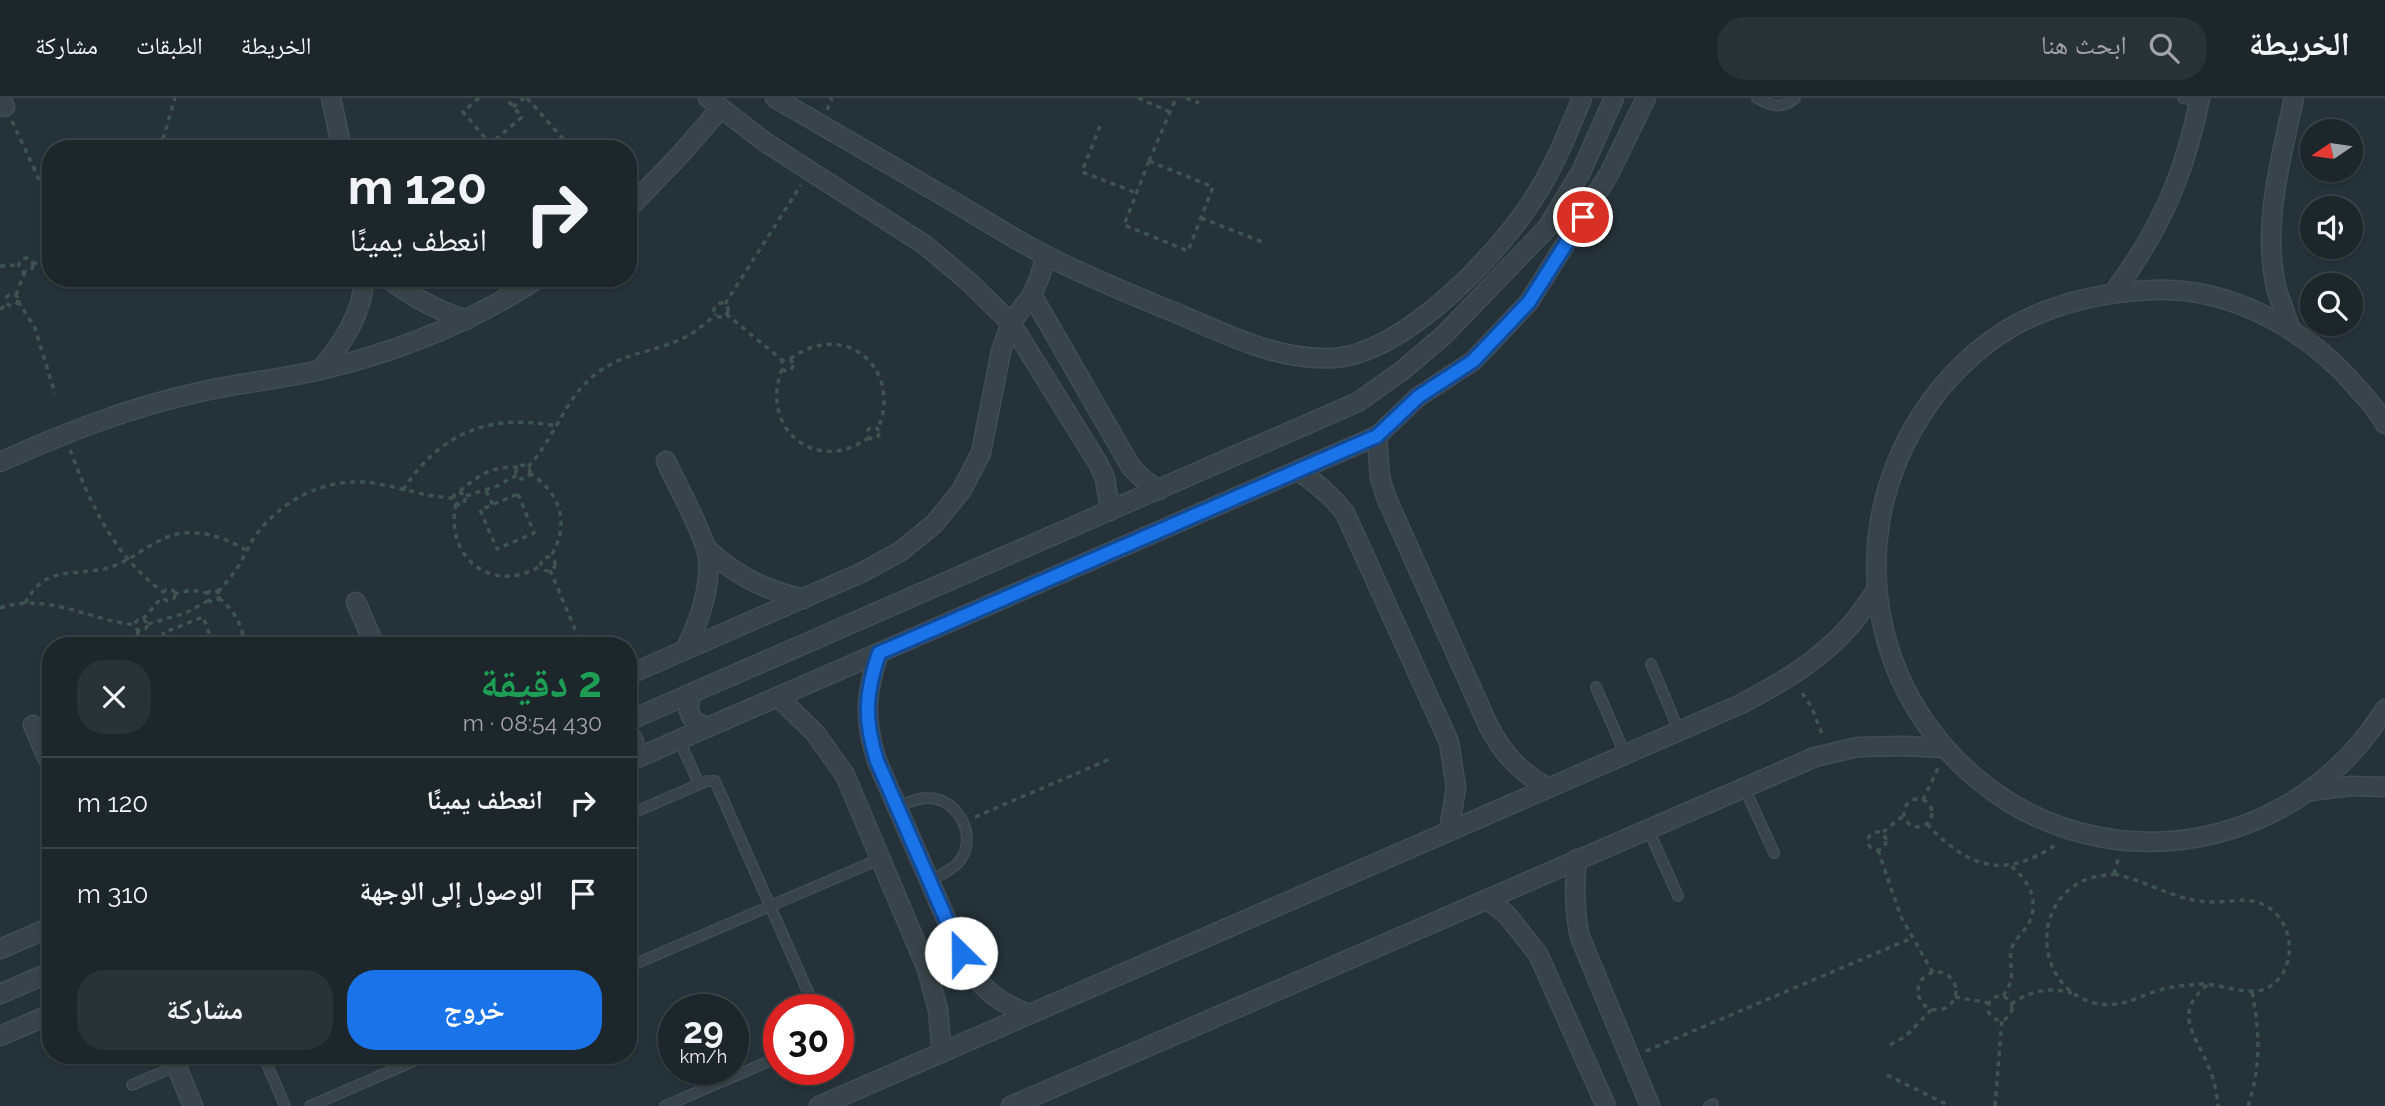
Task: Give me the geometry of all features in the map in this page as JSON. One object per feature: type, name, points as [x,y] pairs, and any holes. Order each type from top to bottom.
[{"type":"street","points":[[331,98],[340,140]]},
{"type":"street","points":[[775,98],[1046,255],[1182,316],[1264,348],[1301,357],[1334,358],[1368,350],[1399,333],[1438,305],[1474,273],[1506,237],[1534,198],[1557,157],[1582,98]]},
{"type":"street","points":[[637,717],[1358,402],[1403,370],[1454,325],[1547,228],[1581,172],[1614,98]]},
{"type":"street","points":[[637,759],[1377,436],[1418,397],[1473,361],[1529,302],[1609,174],[1646,98]]},
{"type":"street","points":[[2290,328],[2276,286],[2271,242],[2274,197],[2294,98]]},
{"type":"street","points":[[2114,292],[2139,258],[2172,194],[2190,144],[2194,99]]},
{"type":"street","points":[[637,200],[680,155],[714,103],[757,137],[925,245],[969,282],[1011,323],[1098,463],[1105,478],[1110,511]]},
{"type":"street","points":[[637,671],[863,572],[901,551],[934,524],[961,491],[981,453],[1001,351],[1011,323],[1031,295],[1040,276],[1046,255]]},
{"type":"street","points":[[320,370],[341,345],[356,316],[362,287]]},
{"type":"street","points":[[400,287],[436,310],[466,320]]},
{"type":"street","points":[[0,462],[64,434],[125,412],[200,392],[370,358],[419,341],[466,320],[526,287]]},
{"type":"street","points":[[2385,424],[2380,414],[2340,366],[2290,328],[2249,308],[2205,296],[2160,290],[2114,292],[2063,304],[2015,326],[1972,356],[1935,394],[1907,438],[1887,487],[1877,538],[1876,591],[1884,635],[1899,678],[1920,717],[1945,749],[1985,787],[2027,813],[2074,832],[2122,841],[2172,842],[2221,833],[2268,816],[2311,791],[2344,763],[2372,731],[2385,709]]},
{"type":"street","points":[[1031,295],[1131,467],[1159,490]]},
{"type":"street","points":[[1377,436],[1379,467],[1386,496],[1488,726],[1498,745],[1512,762],[1529,777],[1548,788]]},
{"type":"street","points":[[666,461],[706,548],[708,574],[704,601],[697,626],[685,650]]},
{"type":"street","points":[[1298,471],[1316,482],[1345,513],[1449,742],[1456,787],[1449,831]]},
{"type":"street","points":[[706,548],[750,582],[776,593],[803,599]]},
{"type":"street","points":[[819,1106],[1741,704],[1780,683],[1817,657],[1849,627],[1876,591]]},
{"type":"street","points":[[356,602],[371,637]]},
{"type":"street","points":[[879,653],[870,679],[866,707],[869,734],[877,761],[972,974],[988,992],[1007,1006],[1029,1014]]},
{"type":"street","points":[[693,693],[688,711],[699,726],[709,727]]},
{"type":"street","points":[[778,697],[815,733],[842,771],[933,989],[942,1053]]},
{"type":"street","points":[[33,725],[42,746]]},
{"type":"street","points":[[1011,1106],[1051,1097],[1487,899],[1815,757],[1858,747],[1945,749]]},
{"type":"street","points":[[2311,791],[2351,786],[2385,787]]},
{"type":"street","points":[[1577,859],[1574,912],[1580,937],[1650,1106]]},
{"type":"street","points":[[1487,899],[1507,915],[1538,954],[1606,1106]]},
{"type":"street","points":[[0,949],[42,930]]},
{"type":"street","points":[[0,995],[42,976]]},
{"type":"street","points":[[0,1036],[42,1018]]},
{"type":"street","points":[[176,1064],[193,1106]]},
{"type":"lane","points":[[1756,98],[1773,106],[1783,106],[1795,98]]},
{"type":"lane","points":[[1651,664],[1679,730]]},
{"type":"lane","points":[[1596,688],[1625,754]]},
{"type":"lane","points":[[680,740],[699,784]]},
{"type":"lane","points":[[637,811],[699,784],[711,780],[718,784],[809,994]]},
{"type":"lane","points":[[1744,787],[1774,853]]},
{"type":"lane","points":[[897,807],[928,797],[943,801],[956,810],[964,822],[967,836],[965,850],[958,863],[929,881]]},
{"type":"lane","points":[[1648,829],[1678,896]]},
{"type":"lane","points":[[637,963],[880,859]]},
{"type":"lane","points":[[132,1085],[167,1064]]},
{"type":"lane","points":[[267,1064],[285,1106]]},
{"type":"lane","points":[[310,1106],[407,1064]]},
{"type":"lane","points":[[665,1106],[763,1064]]},
{"type":"path","points":[[163,140],[175,98]]},
{"type":"path","points":[[479,98],[463,112],[487,140]]},
{"type":"path","points":[[495,140],[522,117],[506,98]]},
{"type":"path","points":[[513,107],[525,98],[564,140]]},
{"type":"path","points":[[1138,98],[1170,112]]},
{"type":"path","points":[[1149,161],[1213,187],[1188,251],[1124,225],[1149,161],[1175,98]]},
{"type":"path","points":[[1186,98],[1199,103]]},
{"type":"path","points":[[3,103],[42,186]]},
{"type":"path","points":[[1100,125],[1082,173],[1137,193]]},
{"type":"path","points":[[726,314],[725,304],[810,171]]},
{"type":"path","points":[[1201,218],[1265,243]]},
{"type":"path","points":[[19,265],[25,258],[32,264]]},
{"type":"path","points":[[32,264],[42,262]]},
{"type":"path","points":[[25,271],[30,270],[32,264]]},
{"type":"path","points":[[0,266],[19,265],[25,271]]},
{"type":"path","points":[[25,271],[16,295],[35,328],[55,394]]},
{"type":"path","points":[[7,304],[7,295],[16,295]]},
{"type":"path","points":[[7,304],[13,306],[18,301]]},
{"type":"path","points":[[0,309],[7,304]]},
{"type":"path","points":[[716,314],[716,305],[725,304]]},
{"type":"path","points":[[716,314],[726,314]]},
{"type":"path","points":[[453,498],[456,504],[453,515],[456,538],[467,559],[476,566],[486,572],[509,577],[532,571],[542,565],[544,559],[550,557],[560,538],[561,516],[554,495],[539,479],[529,473],[528,467],[539,454],[567,406],[597,373],[616,361],[690,335],[716,314]]},
{"type":"path","points":[[726,314],[782,360],[790,359],[802,350],[816,345],[830,343],[844,345],[870,360],[884,386],[886,401],[878,429],[879,436],[876,439],[868,438],[846,450],[833,452],[820,451],[796,440],[780,420],[776,407],[775,394],[782,360]]},
{"type":"path","points":[[782,369],[792,369],[793,362],[790,359]]},
{"type":"path","points":[[403,490],[415,471],[431,455],[468,431],[489,424],[512,421],[556,426]]},
{"type":"path","points":[[868,438],[867,430],[870,427],[878,429]]},
{"type":"path","points":[[64,434],[90,501],[114,542],[139,572],[170,601],[174,594],[191,590],[218,592]]},
{"type":"path","points":[[243,637],[238,619],[230,607],[219,598],[218,592],[271,517],[304,494],[343,482],[384,484],[436,498],[453,498],[467,484],[486,472],[525,465],[528,467]]},
{"type":"path","points":[[517,475],[518,467]]},
{"type":"path","points":[[517,475],[523,478],[529,473]]},
{"type":"path","points":[[459,492],[466,496],[486,491],[517,475]]},
{"type":"path","points":[[486,491],[493,505]]},
{"type":"path","points":[[518,494],[534,533],[497,549],[480,510],[493,505],[518,494]]},
{"type":"path","points":[[456,504],[464,503],[466,496]]},
{"type":"path","points":[[25,603],[38,586],[56,575],[90,572],[128,560],[164,538],[185,533],[206,534],[227,539],[246,550]]},
{"type":"path","points":[[550,557],[555,562],[550,570]]},
{"type":"path","points":[[542,565],[546,570],[550,570]]},
{"type":"path","points":[[550,570],[578,637]]},
{"type":"path","points":[[135,625],[163,594],[171,589],[174,594]]},
{"type":"path","points":[[208,593],[209,600]]},
{"type":"path","points":[[148,624],[174,618],[209,600],[213,602],[219,598]]},
{"type":"path","points":[[0,608],[25,603],[66,608],[101,620],[135,625]]},
{"type":"path","points":[[165,637],[163,633],[203,617],[211,637]]},
{"type":"path","points":[[174,618],[177,627]]},
{"type":"path","points":[[143,619],[148,624]]},
{"type":"path","points":[[138,631],[145,631],[148,624]]},
{"type":"path","points":[[135,625],[137,637]]},
{"type":"path","points":[[1802,693],[1811,706],[1822,734]]},
{"type":"path","points":[[1923,800],[1945,749]]},
{"type":"path","points":[[964,822],[1110,759]]},
{"type":"path","points":[[1923,800],[1929,804],[1931,818],[1927,824],[1920,827],[1912,826],[1904,815],[1905,808],[1909,802],[1923,800]]},
{"type":"path","points":[[1904,815],[1882,832],[1874,832],[1868,838],[1871,847],[1878,850],[1892,895],[1912,938],[1933,973]]},
{"type":"path","points":[[1927,824],[1943,841],[1962,855],[1984,863],[2011,866],[2036,858],[2074,832]]},
{"type":"path","points":[[1878,850],[1886,845],[1886,836],[1882,832]]},
{"type":"path","points":[[2003,996],[2013,979],[2011,957],[2014,944],[2030,921],[2033,905],[2031,890],[2023,876],[2011,866]]},
{"type":"path","points":[[2011,1003],[2025,994],[2041,989],[2058,989],[2093,1003],[2115,1005],[2183,985],[2208,984],[2252,992],[2267,988],[2280,975],[2288,960],[2290,942],[2286,925],[2275,911],[2259,902],[2242,900],[2214,903],[2186,900],[2135,878],[2114,874],[2093,876],[2074,885],[2059,900],[2049,919],[2046,940],[2049,960],[2059,979],[2074,994]]},
{"type":"path","points":[[1630,1058],[1912,938]]},
{"type":"path","points":[[1942,973],[1951,978],[1955,997],[1950,1005],[1941,1010],[1931,1009],[1923,1004],[1918,996],[1919,986],[1924,977],[1942,973]]},
{"type":"path","points":[[2208,984],[2195,995],[2189,1011],[2189,1028],[2210,1069],[2218,1106]]},
{"type":"path","points":[[2248,1106],[2259,1054],[2258,1023],[2252,992]]},
{"type":"path","points":[[1997,996],[2003,996],[2011,1003],[2012,1011],[2008,1017],[1995,1020],[1990,1016],[1989,1003],[1997,996]]},
{"type":"path","points":[[1955,997],[1989,1003]]},
{"type":"path","points":[[1890,1045],[1913,1030],[1931,1009]]},
{"type":"path","points":[[1995,1106],[2002,1020]]},
{"type":"path","points":[[1887,1075],[1950,1106]]},
{"type":"route","points":[[961,953],[877,761],[869,734],[866,707],[870,679],[879,653],[1377,436],[1418,397],[1473,361],[1529,302],[1583,217]]}]
